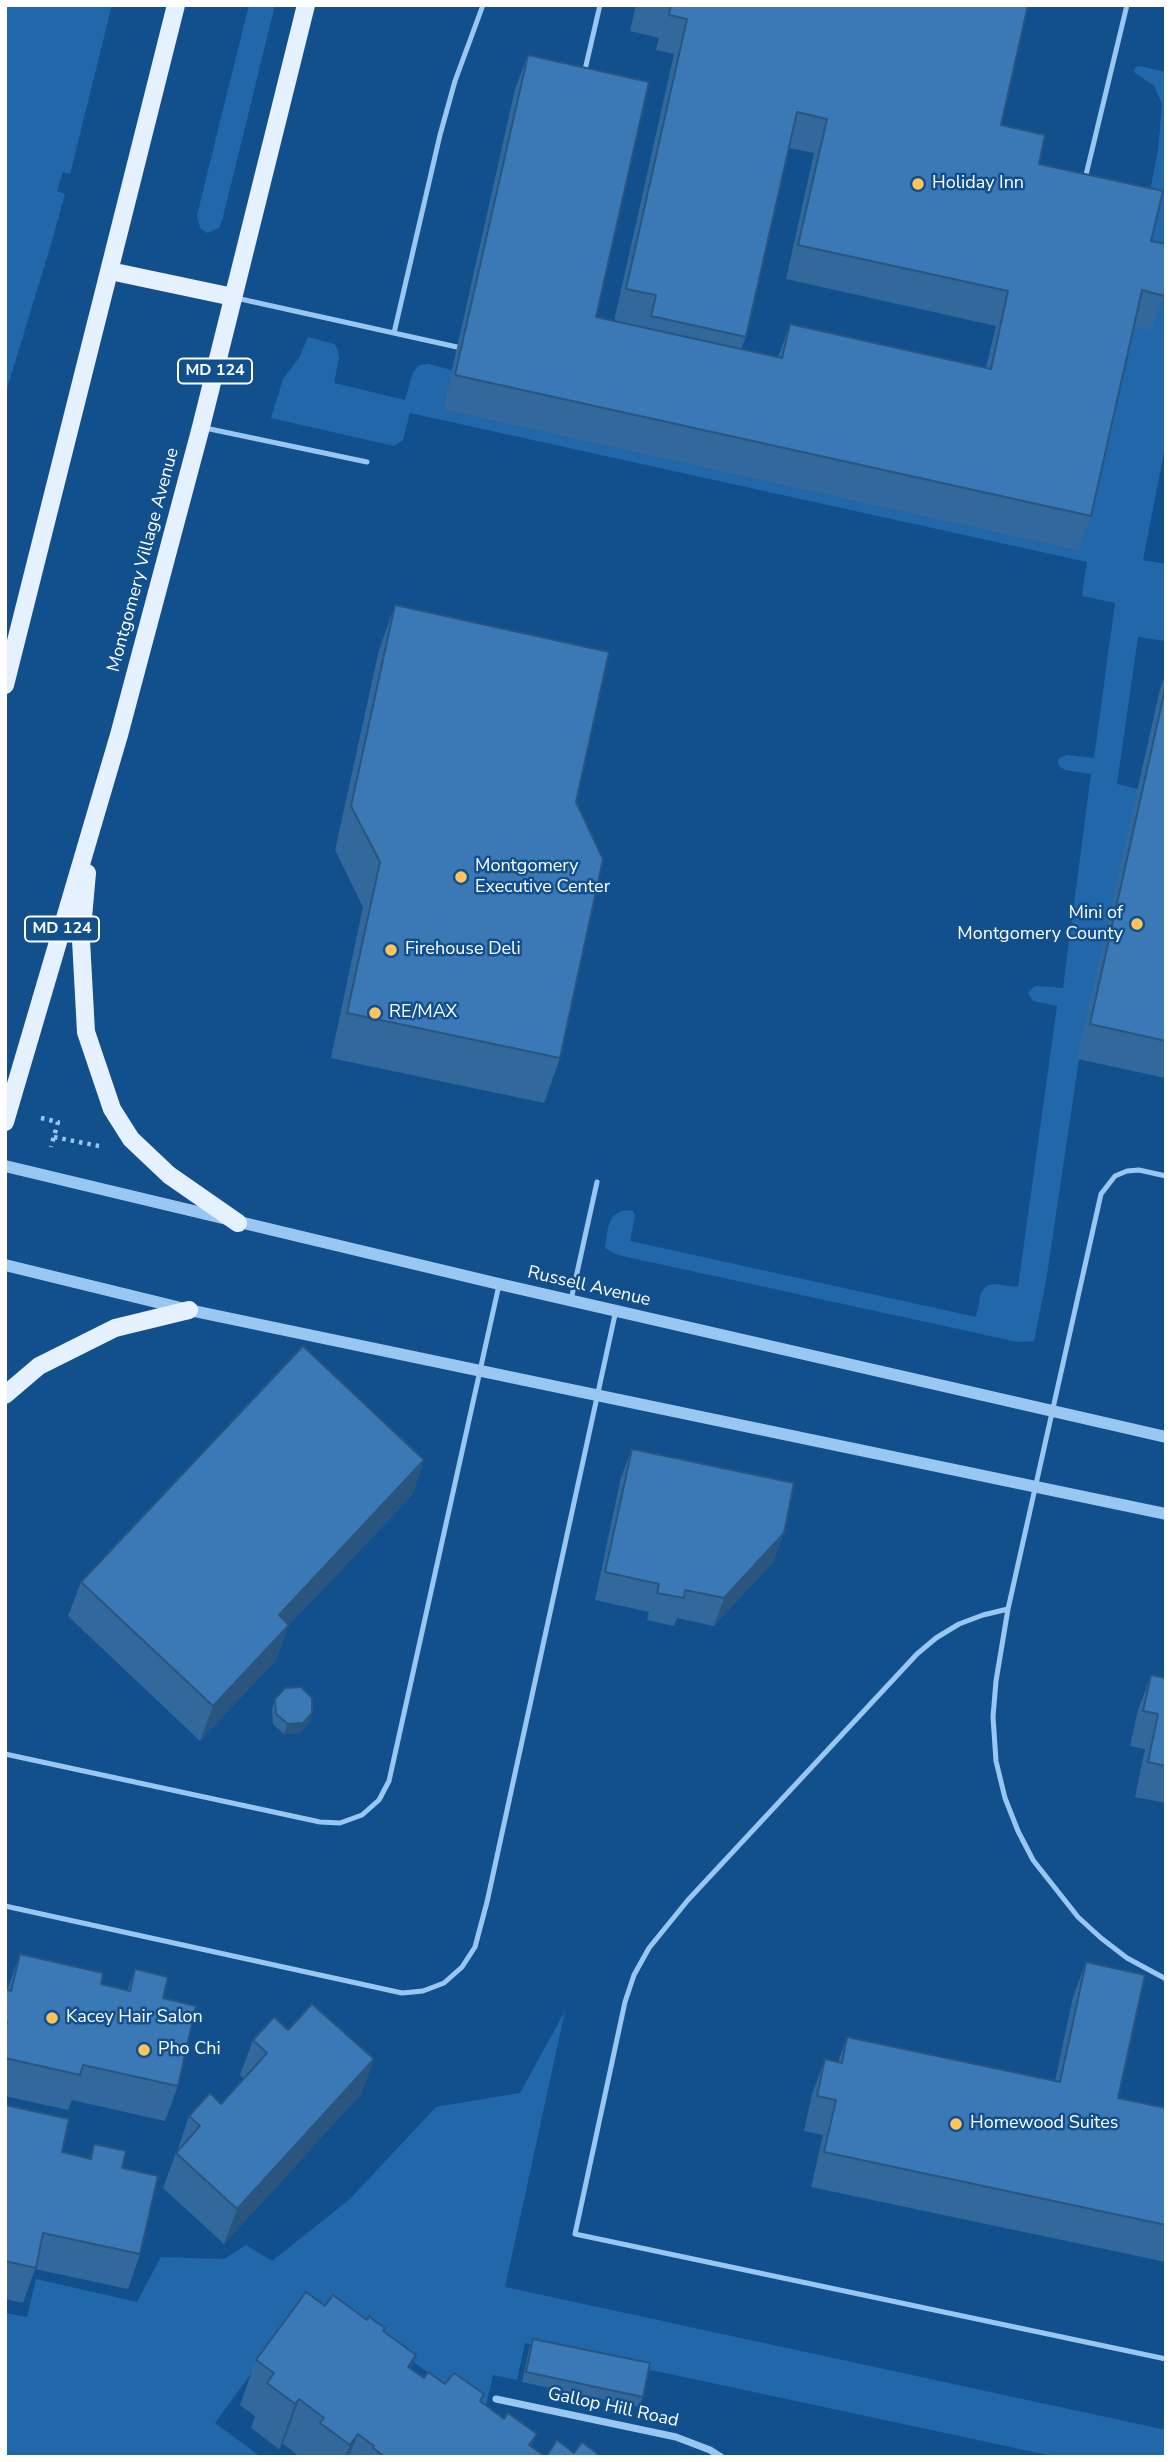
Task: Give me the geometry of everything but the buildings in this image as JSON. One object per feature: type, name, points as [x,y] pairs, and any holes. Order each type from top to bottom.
[{"type":"main road","points":[[5,685],[176,5]]},
{"type":"main road","name":"Montgomery Village Avenue","points":[[5,1122],[119,735],[201,427],[306,5]]},
{"type":"main road","points":[[110,271],[233,297]]},
{"type":"main road","points":[[90,833],[81,940],[86,1032],[112,1109],[131,1139],[169,1175],[238,1223]]},
{"type":"main road","points":[[5,1395],[39,1366],[115,1328],[189,1310]]},
{"type":"street","name":"Russell Avenue","points":[[5,1166],[499,1284],[1166,1437]]},
{"type":"street","points":[[5,1265],[189,1310],[1166,1514]]},
{"type":"street","name":"Gallop Hill Road","points":[[496,2399],[676,2437],[721,2457]]},
{"type":"lane","points":[[394,333],[454,81],[483,5]]},
{"type":"lane","points":[[583,79],[600,5]]},
{"type":"lane","points":[[1084,182],[1127,5]]},
{"type":"lane","points":[[233,297],[457,347]]},
{"type":"lane","points":[[201,427],[366,462]]},
{"type":"lane","points":[[1166,1176],[1139,1170],[1127,1171],[1115,1176],[1101,1194],[1008,1609],[993,1717],[996,1761],[1005,1798],[1033,1860],[1079,1917],[1127,1958],[1166,1979]]},
{"type":"lane","points":[[571,1300],[597,1182]]},
{"type":"lane","points":[[5,1754],[320,1822],[340,1823],[362,1815],[379,1800],[389,1781],[499,1284]]},
{"type":"lane","points":[[5,1906],[402,1993],[423,1991],[444,1983],[462,1967],[475,1947],[487,1902],[616,1310]]},
{"type":"lane","points":[[1008,1609],[959,1624],[916,1654],[688,1900],[649,1948],[634,1975],[625,2002],[575,2234],[1166,2358]]},
{"type":"path","points":[[41,1118],[58,1122],[51,1148]]},
{"type":"path","points":[[54,1137],[110,1148]]},
{"type":"shaded area","points":[[5,5],[112,5],[70,174],[63,172],[57,191],[65,194],[5,395]]},
{"type":"shaded area","points":[[249,5],[275,5],[222,221],[219,228],[207,233],[200,228],[197,215]]},
{"type":"shaded area","points":[[1136,67],[1166,72],[1166,442],[1143,560],[1166,564],[1166,641],[1138,637],[1117,784],[1138,789],[1079,1059],[1047,1275],[1034,1341],[1018,1342],[618,1255],[605,1248],[608,1227],[613,1216],[629,1210],[633,1211],[635,1216],[630,1241],[976,1317],[981,1293],[986,1286],[994,1284],[1018,1287],[1057,1006],[1033,1001],[1028,993],[1035,986],[1063,988],[1091,774],[1065,770],[1058,762],[1059,758],[1067,755],[1094,758],[1115,603],[1082,596],[1087,562],[410,413],[403,440],[394,446],[271,418],[283,379],[299,358],[308,337],[334,344],[337,348],[339,358],[334,383],[405,400],[413,372],[419,365],[428,364],[452,370],[443,410],[1078,551],[1158,151],[1162,104],[1154,86],[1134,72]]},
{"type":"shaded area","points":[[565,2011],[505,2287],[1166,2430],[1166,2457],[1057,2457],[525,2343],[517,2380],[493,2375],[484,2413],[375,2334],[294,2315],[215,2423],[261,2457],[5,2457],[5,2313],[27,2317],[36,2279],[137,2302],[161,2257],[224,2259],[246,2245],[272,2261],[350,2199],[436,2107],[520,2093]]},
{"type":"place","name":"Holiday Inn","points":[[918,184]]},
{"type":"place","name":"Montgomery Executive Center","points":[[461,877]]},
{"type":"place","name":"Mini of Montgomery County","points":[[1137,924]]},
{"type":"place","name":"Firehouse Deli","points":[[391,950]]},
{"type":"place","name":"RE/MAX","points":[[375,1013]]},
{"type":"place","name":"Kacey Hair Salon","points":[[52,2018]]},
{"type":"place","name":"Pho Chi","points":[[144,2050]]},
{"type":"place","name":"Homewood Suites","points":[[956,2124]]}]
